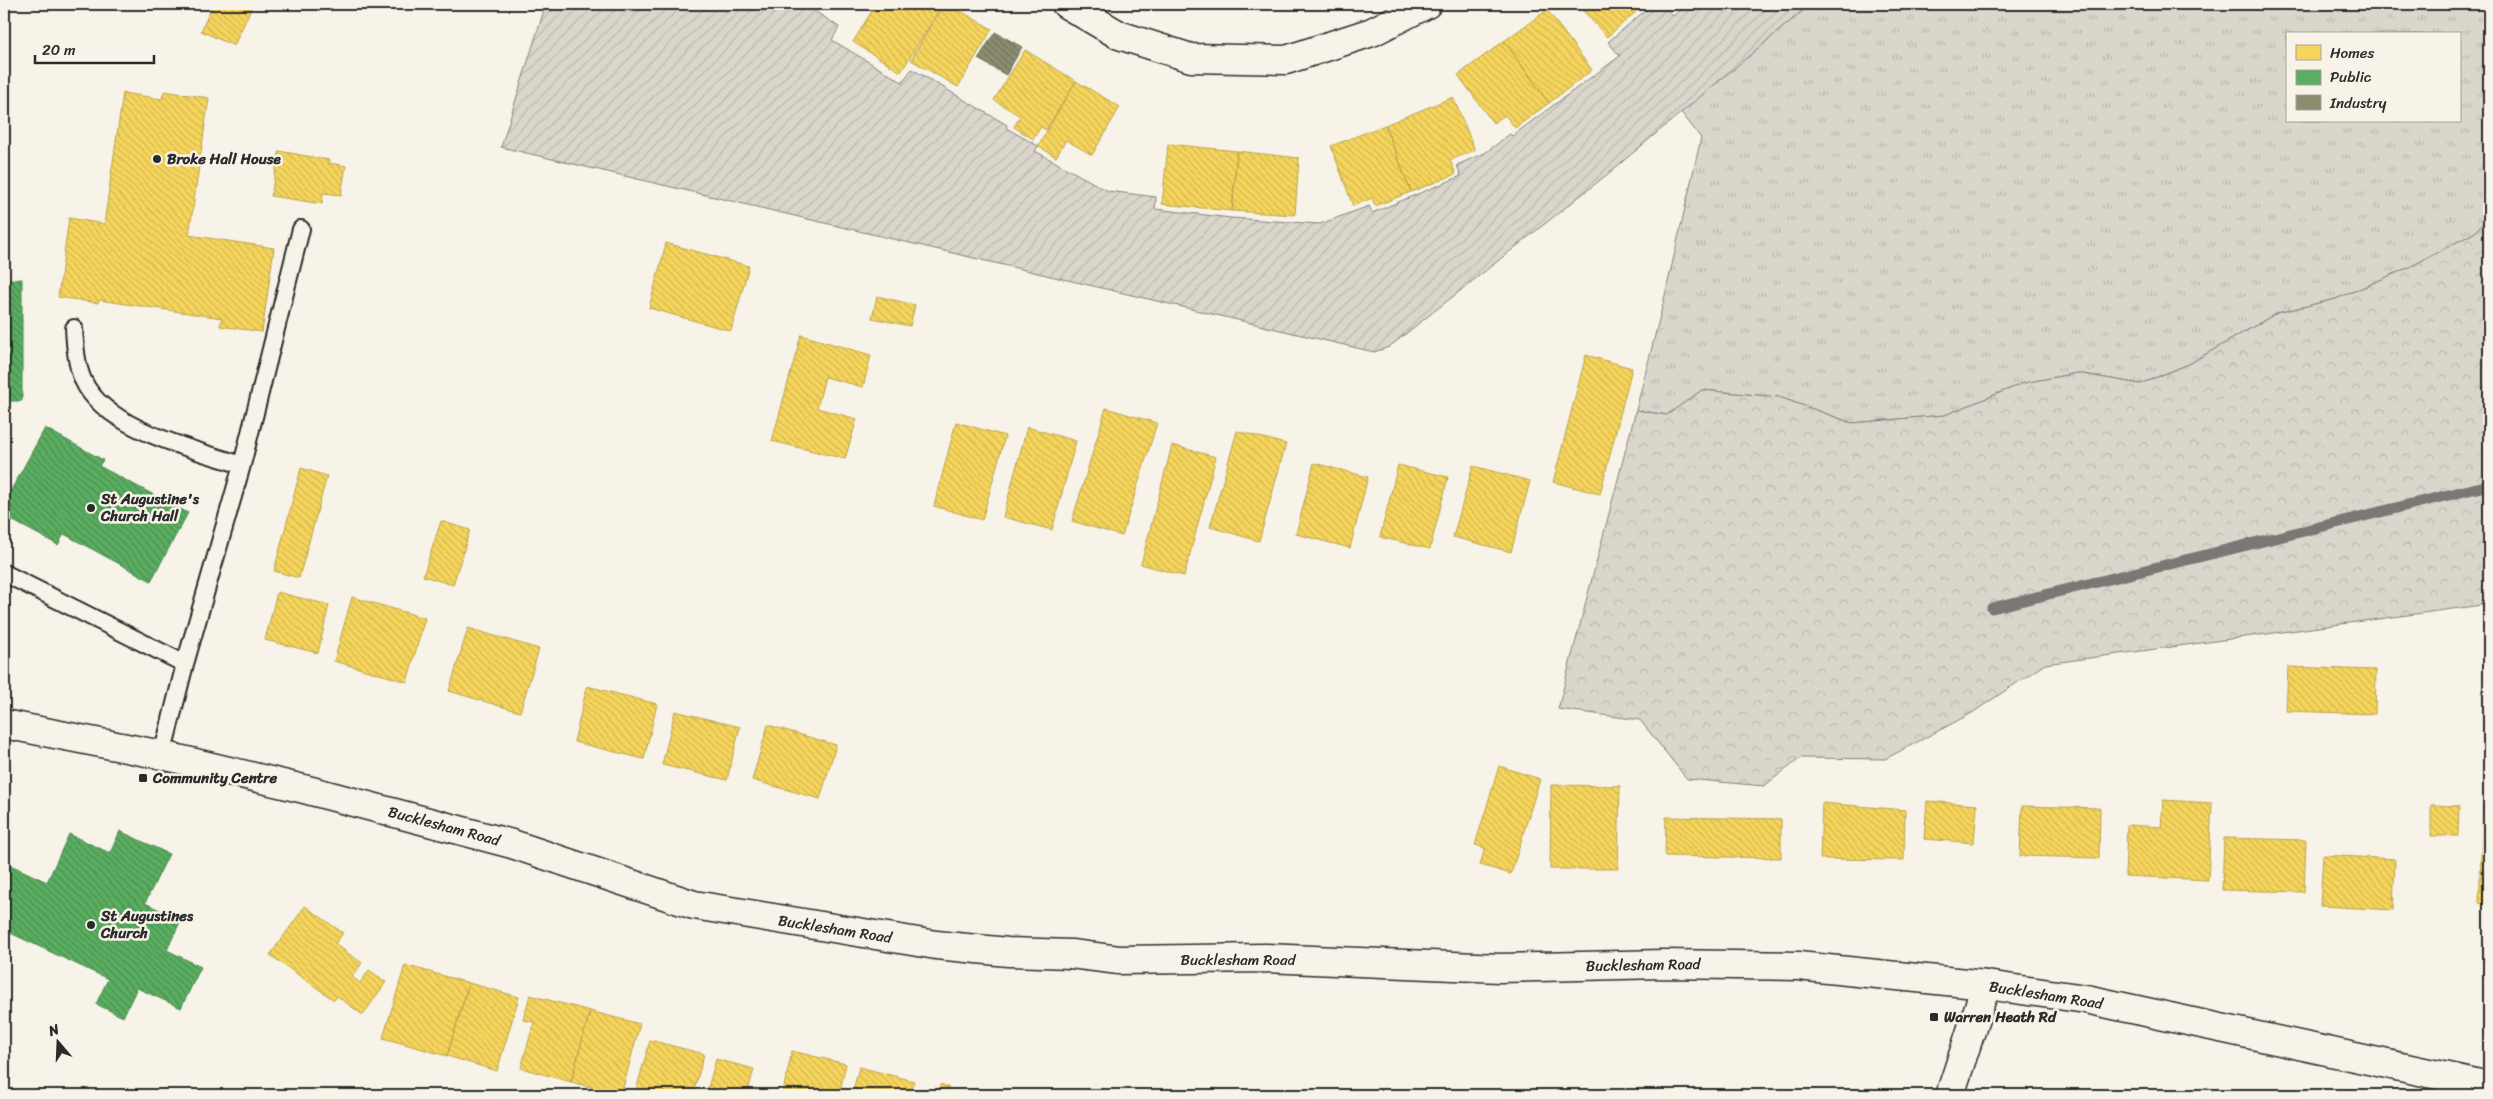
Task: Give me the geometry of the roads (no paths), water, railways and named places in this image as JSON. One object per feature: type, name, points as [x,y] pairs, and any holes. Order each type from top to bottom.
[{"type":"street","points":[[1066,4],[1119,35],[1191,58],[1286,60],[1372,32],[1427,4]]},
{"type":"street","name":"Bucklesham Road","points":[[4,724],[162,755],[304,789],[512,844],[694,905],[936,945],[1008,952],[1071,954],[1119,960],[1266,958],[1500,968],[1663,964],[1798,966],[1986,986],[2086,999],[2489,1086]]},
{"type":"street","points":[[1950,1095],[1986,986]]},
{"type":"lane","points":[[162,755],[185,664],[242,464],[301,229]]},
{"type":"lane","points":[[74,328],[75,350],[84,382],[104,407],[136,428],[184,447],[242,464]]},
{"type":"lane","points":[[4,573],[185,664]]},
{"type":"waterway","points":[[1992,608],[2489,485]]},
{"type":"place","name":"Broke Hall House","points":[[157,159]]},
{"type":"place","name":"St Augustine's Church Hall","points":[[91,508]]},
{"type":"place","name":"Community Centre","points":[[143,778]]},
{"type":"place","name":"St Augustines Church","points":[[91,925]]},
{"type":"place","name":"Warren Heath Rd","points":[[1934,1017]]}]
